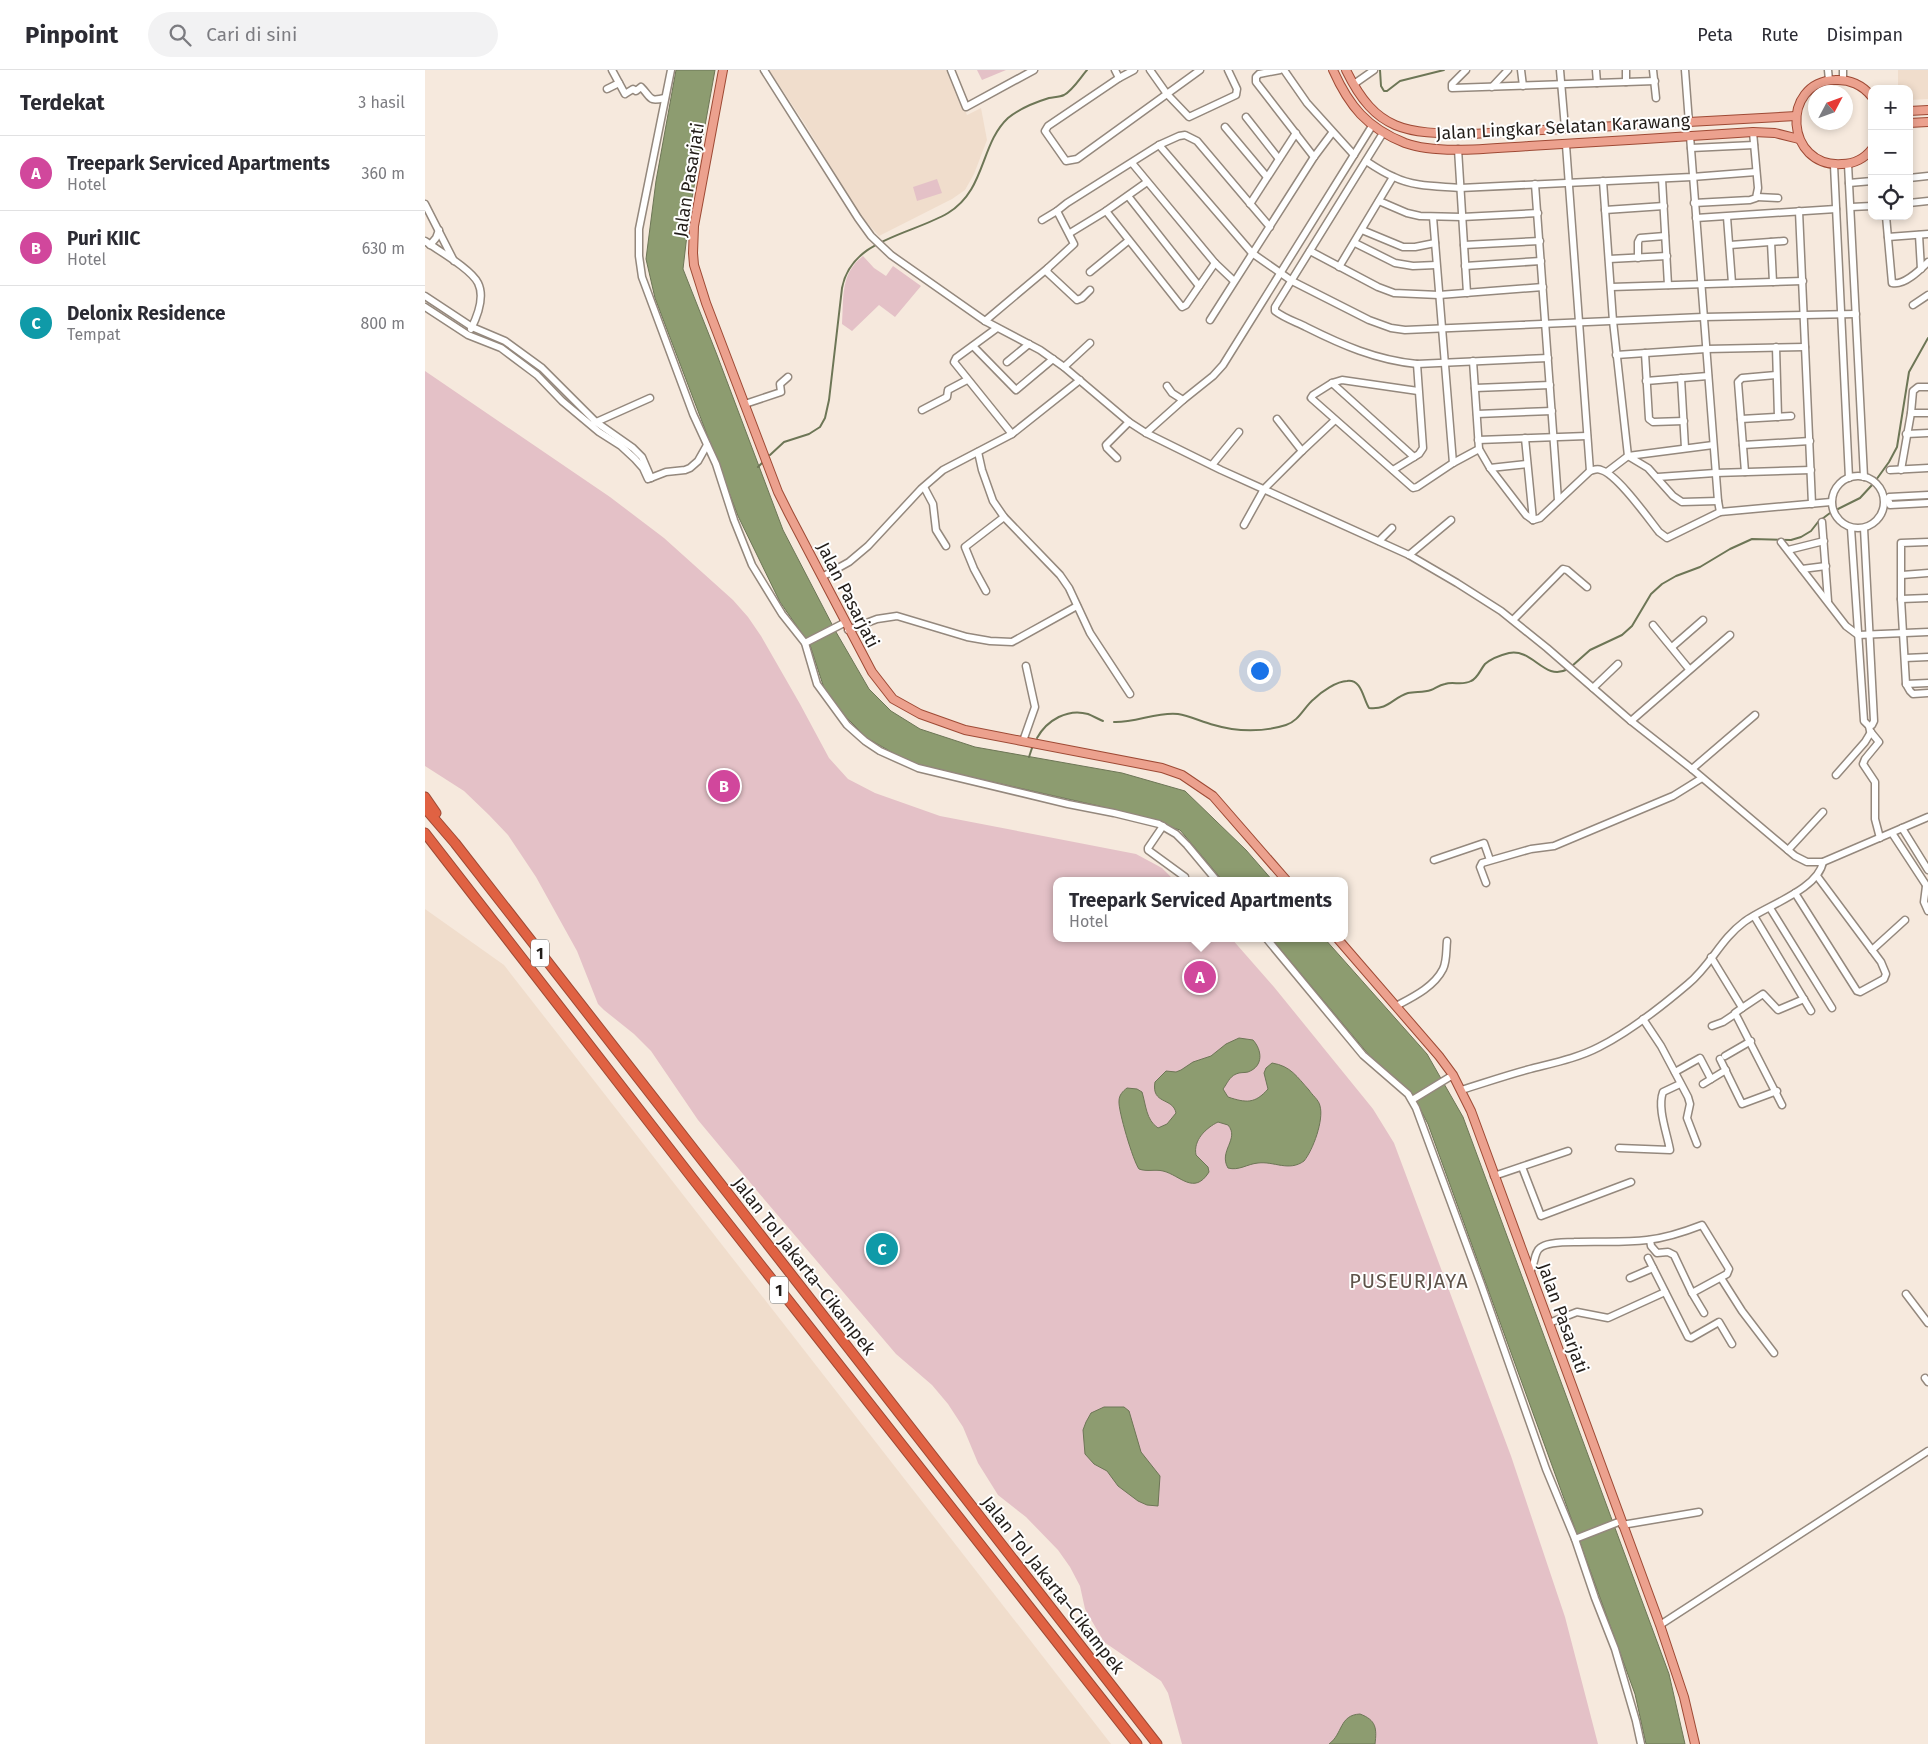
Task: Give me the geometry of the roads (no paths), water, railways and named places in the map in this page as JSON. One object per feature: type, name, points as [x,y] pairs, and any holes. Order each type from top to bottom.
[{"type":"highway","name":"1","points":[[425,797],[455,843]]},
{"type":"highway","name":"Jalan Tol Jakarta–Cikampek","points":[[425,808],[455,843],[1157,1744]]},
{"type":"highway","name":"Jalan Tol Jakarta–Cikampek","points":[[425,833],[693,1179],[1137,1744]]},
{"type":"main road","name":"Jalan Pasarjati","points":[[723,70],[694,226],[693,253],[697,277],[778,492],[846,627],[879,683],[893,699],[902,704],[935,720],[961,728],[996,737],[1162,768],[1182,775],[1213,796],[1284,877]]},
{"type":"main road","name":"Jalan Lingkar Selatan Karawang","points":[[1333,70],[1347,99],[1371,126],[1383,133],[1419,147],[1458,149],[1566,145],[1753,132],[1775,133],[1799,139]]},
{"type":"main road","name":"Jalan Lingkar Selatan Karawang","points":[[1346,70],[1353,84],[1373,112],[1389,124],[1399,128],[1431,134],[1509,132],[1796,116]]},
{"type":"main road","points":[[1868,93],[1858,84],[1843,80],[1829,80],[1817,85],[1807,93],[1799,104],[1796,116],[1799,139],[1811,156],[1822,162],[1834,165],[1849,164],[1859,160],[1868,152]]},
{"type":"main road","points":[[1913,111],[1928,110]]},
{"type":"main road","points":[[1913,124],[1928,122]]},
{"type":"main road","points":[[1509,132],[1511,147]]},
{"type":"main road","name":"Jalan Pasarjati","points":[[1340,942],[1435,1051],[1450,1078],[1461,1090],[1471,1111],[1549,1323],[1619,1524],[1660,1625],[1684,1697],[1695,1744]]},
{"type":"street","points":[[612,70],[625,94],[633,90],[636,91],[641,87],[650,99],[665,98]]},
{"type":"street","points":[[671,70],[639,229],[640,267],[645,287],[676,372],[716,464],[734,520],[752,565],[782,614],[808,642],[817,684],[826,698],[847,726],[880,751],[918,768],[1115,813],[1163,826],[1176,834],[1187,845],[1214,877]]},
{"type":"street","points":[[764,70],[858,218],[882,247],[897,260],[985,321],[1053,359],[1129,422],[1146,433],[1409,555],[1457,583],[1513,620],[1631,721],[1692,769],[1788,850],[1807,862],[1823,862],[1928,817]]},
{"type":"street","points":[[951,70],[966,107],[1035,70]]},
{"type":"street","points":[[1115,70],[1119,78]]},
{"type":"street","points":[[1134,70],[1119,78],[1046,129],[1047,134],[1066,160],[1077,159],[1199,70]]},
{"type":"street","points":[[1150,70],[1167,94],[1187,116],[1236,95],[1237,89],[1229,70]]},
{"type":"street","points":[[1280,70],[1259,74],[1256,77],[1256,82],[1315,157]]},
{"type":"street","points":[[1284,70],[1299,93],[1354,155]]},
{"type":"street","points":[[1353,84],[1374,70]]},
{"type":"street","points":[[1466,70],[1452,84],[1452,88],[1655,81]]},
{"type":"street","points":[[1492,87],[1509,70]]},
{"type":"street","points":[[1521,70],[1523,86]]},
{"type":"street","points":[[1560,70],[1565,128]]},
{"type":"street","points":[[1596,70],[1597,83]]},
{"type":"street","points":[[1625,70],[1626,82]]},
{"type":"street","points":[[1653,70],[1656,98]]},
{"type":"street","points":[[1685,70],[1689,123]]},
{"type":"street","points":[[1828,70],[1829,80]]},
{"type":"street","points":[[1843,70],[1843,80]]},
{"type":"street","points":[[607,89],[619,83]]},
{"type":"street","points":[[1245,117],[1279,159]]},
{"type":"street","points":[[1146,433],[1219,371],[1281,274],[1371,126]]},
{"type":"street","points":[[1225,127],[1267,177]]},
{"type":"street","points":[[1250,204],[1296,132]]},
{"type":"street","points":[[1210,320],[1332,132]]},
{"type":"street","points":[[1753,132],[1757,196]]},
{"type":"street","points":[[1383,133],[1275,307],[1277,312],[1341,345],[1380,358],[1417,364],[1548,358]]},
{"type":"street","points":[[1042,220],[1159,146],[1185,135],[1197,141],[1270,227]]},
{"type":"street","points":[[1690,136],[1715,473],[1720,512]]},
{"type":"street","points":[[1566,145],[1590,471]]},
{"type":"street","points":[[1691,148],[1754,145]]},
{"type":"street","points":[[1159,146],[1252,253],[1292,281],[1381,325],[1405,330],[1703,317],[1856,314]]},
{"type":"street","points":[[1458,149],[1467,293]]},
{"type":"street","points":[[1366,161],[1393,177],[1414,184],[1460,188],[1662,179],[1756,172]]},
{"type":"street","points":[[1132,163],[1215,263],[1234,281]]},
{"type":"street","points":[[1849,164],[1864,477]]},
{"type":"street","points":[[1834,165],[1849,478]]},
{"type":"street","points":[[1913,178],[1928,176]]},
{"type":"street","points":[[1339,267],[1363,230],[1393,177]]},
{"type":"street","points":[[1662,179],[1668,285]]},
{"type":"street","points":[[1849,183],[1868,181]]},
{"type":"street","points":[[1070,233],[1106,211],[1147,182]]},
{"type":"street","points":[[1603,182],[1616,355],[1628,456]]},
{"type":"street","points":[[1535,184],[1558,500]]},
{"type":"street","points":[[1127,196],[1199,286]]},
{"type":"street","points":[[1694,203],[1750,200],[1757,196],[1778,198]]},
{"type":"street","points":[[1379,201],[1413,215],[1433,217],[1538,213]]},
{"type":"street","points":[[1913,203],[1928,201]]},
{"type":"street","points":[[425,204],[455,261]]},
{"type":"street","points":[[1605,210],[1663,206]]},
{"type":"street","points":[[1851,207],[1868,206]]},
{"type":"street","points":[[1696,218],[1836,209]]},
{"type":"street","points":[[985,321],[1073,246],[1074,243],[1070,233],[1057,211]]},
{"type":"street","points":[[1106,211],[1182,307],[1186,305],[1215,263]]},
{"type":"street","points":[[1799,211],[1812,504]]},
{"type":"street","points":[[1727,216],[1731,283]]},
{"type":"street","points":[[1433,217],[1453,463]]},
{"type":"street","points":[[1886,220],[1892,284],[1899,284],[1928,262]]},
{"type":"street","points":[[439,230],[436,238],[428,243],[455,261],[473,278],[480,289],[480,306],[468,335]]},
{"type":"street","points":[[1363,230],[1403,247],[1415,247],[1435,242]]},
{"type":"street","points":[[1888,237],[1928,234]]},
{"type":"street","points":[[1919,235],[1921,269]]},
{"type":"street","points":[[1639,258],[1637,242],[1640,238],[1665,236]]},
{"type":"street","points":[[1090,272],[1128,241]]},
{"type":"street","points":[[1464,245],[1540,241]]},
{"type":"street","points":[[1730,246],[1784,241]]},
{"type":"street","points":[[1771,242],[1773,282]]},
{"type":"street","points":[[1355,243],[1395,263],[1413,266],[1437,265]]},
{"type":"street","points":[[1311,251],[1386,291],[1408,295],[1439,295],[1543,287]]},
{"type":"street","points":[[1609,259],[1667,256]]},
{"type":"street","points":[[1465,266],[1541,261]]},
{"type":"street","points":[[1048,268],[1047,272],[1077,300],[1080,300],[1090,290]]},
{"type":"street","points":[[1611,287],[1803,281]]},
{"type":"street","points":[[1913,305],[1928,295]]},
{"type":"street","points":[[425,296],[472,327],[505,341],[542,368],[593,424]]},
{"type":"street","points":[[425,307],[468,335],[501,348],[537,375],[562,401],[593,424],[633,448],[642,457],[649,478],[667,472],[690,468],[698,461],[707,445]]},
{"type":"street","points":[[997,328],[954,360],[967,380],[1012,434]]},
{"type":"street","points":[[1064,367],[1090,343]]},
{"type":"street","points":[[1007,362],[1029,344]]},
{"type":"street","points":[[973,346],[1016,390],[1053,359]]},
{"type":"street","points":[[1776,347],[1778,417]]},
{"type":"street","points":[[1616,355],[1706,349],[1805,347]]},
{"type":"street","points":[[1645,353],[1650,421],[1683,421]]},
{"type":"street","points":[[1473,361],[1479,449],[1490,468],[1526,515],[1533,520]]},
{"type":"street","points":[[1393,470],[1421,452],[1423,444],[1417,364]]},
{"type":"street","points":[[1745,472],[1739,380],[1776,375]]},
{"type":"street","points":[[1647,381],[1708,376]]},
{"type":"street","points":[[745,404],[781,392],[780,384],[787,377]]},
{"type":"street","points":[[1681,378],[1685,448]]},
{"type":"street","points":[[922,410],[947,397],[947,391],[967,380]]},
{"type":"street","points":[[822,577],[849,562],[868,546],[924,487],[950,465],[1012,434],[1079,380]]},
{"type":"street","points":[[1418,392],[1349,380],[1333,383],[1311,398],[1413,488],[1479,449]]},
{"type":"street","points":[[1333,383],[1414,457]]},
{"type":"street","points":[[1475,388],[1550,384]]},
{"type":"street","points":[[1167,386],[1172,393],[1183,400]]},
{"type":"street","points":[[1901,470],[1913,390],[1918,387],[1928,387]]},
{"type":"street","points":[[593,424],[650,398]]},
{"type":"street","points":[[1477,414],[1552,411]]},
{"type":"street","points":[[1911,413],[1928,413]]},
{"type":"street","points":[[1741,419],[1791,416]]},
{"type":"street","points":[[1277,419],[1302,451]]},
{"type":"street","points":[[1244,525],[1264,489],[1335,420]]},
{"type":"street","points":[[1117,458],[1106,445],[1129,422]]},
{"type":"street","points":[[1212,465],[1239,432]]},
{"type":"street","points":[[1906,434],[1928,433]]},
{"type":"street","points":[[1478,440],[1587,436]]},
{"type":"street","points":[[1525,438],[1533,520]]},
{"type":"street","points":[[1743,445],[1810,441]]},
{"type":"street","points":[[1607,472],[1628,456],[1713,445]]},
{"type":"street","points":[[978,452],[992,499],[1004,517],[1060,575],[1069,588],[1090,633],[1130,694]]},
{"type":"street","points":[[1628,456],[1658,477],[1673,496],[1682,502],[1718,501]]},
{"type":"street","points":[[1490,468],[1527,464]]},
{"type":"street","points":[[1890,470],[1928,468]]},
{"type":"street","points":[[1533,520],[1540,518],[1590,471],[1598,469],[1607,472],[1622,486],[1665,537],[1671,537],[1720,512],[1735,509],[1831,502]]},
{"type":"street","points":[[1658,477],[1811,470]]},
{"type":"street","points":[[1864,477],[1877,484],[1881,490],[1884,505],[1878,520],[1864,528],[1851,528],[1843,524],[1833,510],[1831,502],[1836,487],[1849,478],[1864,477]]},
{"type":"street","points":[[924,487],[933,504],[936,530],[946,546]]},
{"type":"street","points":[[1928,495],[1889,497],[1888,501],[1890,505],[1928,503]]},
{"type":"street","points":[[986,591],[965,547],[1004,517]]},
{"type":"street","points":[[1409,555],[1451,520]]},
{"type":"street","points":[[1822,522],[1828,602]]},
{"type":"street","points":[[1379,541],[1392,528]]},
{"type":"street","points":[[1851,528],[1864,721],[1879,742],[1863,764],[1875,782],[1875,819],[1880,838]]},
{"type":"street","points":[[1836,775],[1865,742],[1874,721],[1864,528]]},
{"type":"street","points":[[1787,550],[1824,540]]},
{"type":"street","points":[[1781,542],[1850,630],[1858,635],[1928,632]]},
{"type":"street","points":[[1928,542],[1901,543],[1901,599],[1906,684],[1909,692],[1913,694],[1928,693]]},
{"type":"street","points":[[1803,569],[1825,566]]},
{"type":"street","points":[[1513,620],[1563,569],[1567,570],[1587,587]]},
{"type":"street","points":[[1902,575],[1928,574]]},
{"type":"street","points":[[1901,599],[1928,598]]},
{"type":"street","points":[[808,642],[835,628],[897,616],[967,637],[1012,642],[1077,606]]},
{"type":"street","points":[[1671,647],[1703,620]]},
{"type":"street","points":[[1653,625],[1689,670]]},
{"type":"street","points":[[1631,721],[1730,635]]},
{"type":"street","points":[[1905,658],[1928,657]]},
{"type":"street","points":[[1593,688],[1618,664]]},
{"type":"street","points":[[1023,741],[1035,703],[1026,666]]},
{"type":"street","points":[[1906,684],[1928,683]]},
{"type":"street","points":[[1692,769],[1755,715]]},
{"type":"street","points":[[1486,883],[1480,865],[1490,860],[1531,849],[1554,846],[1668,798],[1702,778]]},
{"type":"street","points":[[1788,850],[1823,812]]},
{"type":"street","points":[[1163,826],[1148,850],[1185,877]]},
{"type":"street","points":[[1902,828],[1928,870]]},
{"type":"street","points":[[1892,832],[1927,887],[1924,902],[1928,911]]},
{"type":"street","points":[[1435,860],[1484,843],[1490,860]]},
{"type":"street","points":[[1913,866],[1921,860]]},
{"type":"street","points":[[1461,1090],[1561,1061],[1597,1048],[1643,1019],[1691,982],[1734,931],[1754,916],[1795,893],[1817,876],[1822,869],[1823,862]]},
{"type":"street","points":[[1795,893],[1858,992],[1882,980],[1885,977],[1885,968],[1817,876]]},
{"type":"street","points":[[1770,908],[1832,1008]]},
{"type":"street","points":[[1754,916],[1811,1011]]},
{"type":"street","points":[[1872,950],[1905,920]]},
{"type":"street","points":[[1396,1006],[1418,994],[1438,977],[1444,968],[1447,941]]},
{"type":"street","points":[[1269,942],[1363,1055],[1400,1086],[1412,1100],[1478,1275],[1546,1469],[1575,1539],[1618,1659],[1641,1744]]},
{"type":"street","points":[[1711,957],[1741,1008]]},
{"type":"street","points":[[1712,1026],[1723,1022],[1763,994],[1778,1010],[1804,999]]},
{"type":"street","points":[[1735,1014],[1777,1091],[1782,1105]]},
{"type":"street","points":[[1643,1019],[1690,1100],[1687,1118],[1697,1144]]},
{"type":"street","points":[[1751,1041],[1723,1058],[1726,1070],[1742,1104],[1777,1091]]},
{"type":"street","points":[[1675,1072],[1700,1058],[1711,1079]]},
{"type":"street","points":[[1703,1084],[1726,1070]]},
{"type":"street","points":[[1412,1100],[1450,1078]]},
{"type":"street","points":[[1619,1148],[1670,1150],[1662,1111],[1661,1095],[1663,1092],[1680,1084]]},
{"type":"street","points":[[1494,1176],[1568,1151]]},
{"type":"street","points":[[1522,1167],[1541,1216],[1631,1182]]},
{"type":"street","points":[[1530,1272],[1535,1263],[1536,1253],[1546,1245],[1567,1242],[1650,1240],[1677,1234],[1702,1225],[1729,1272],[1692,1293]]},
{"type":"street","points":[[1650,1240],[1657,1253],[1668,1252],[1674,1255],[1704,1313]]},
{"type":"street","points":[[1648,1258],[1687,1336],[1691,1338],[1719,1322],[1732,1344]]},
{"type":"street","points":[[1630,1278],[1653,1268]]},
{"type":"street","points":[[1721,1278],[1742,1311],[1774,1352]]},
{"type":"street","points":[[1549,1323],[1577,1312],[1607,1318],[1665,1292]]},
{"type":"street","points":[[1906,1294],[1928,1323]]},
{"type":"street","points":[[1660,1625],[1928,1451]]},
{"type":"street","points":[[1575,1539],[1619,1524],[1699,1512]]},
{"type":"waterway","points":[[770,455],[784,442],[809,434],[820,427],[825,418],[829,400],[842,288],[848,272],[857,259],[885,240],[948,213],[969,192],[992,141],[1008,118],[1033,104],[1064,95],[1087,70]]},
{"type":"waterway","points":[[1380,70],[1381,86],[1384,91],[1387,91],[1400,81],[1444,70]]},
{"type":"waterway","points":[[1876,480],[1897,447],[1909,372],[1928,338]]},
{"type":"waterway","points":[[758,467],[762,463]]},
{"type":"waterway","points":[[1836,510],[1860,498],[1872,485]]},
{"type":"waterway","points":[[1572,666],[1590,650],[1622,635],[1632,626],[1651,594],[1662,584],[1676,576],[1700,567],[1730,549],[1752,539],[1791,540],[1801,537],[1811,531],[1818,522],[1830,513]]},
{"type":"waterway","points":[[1114,722],[1130,721],[1155,715],[1178,714],[1232,729],[1269,729],[1291,723],[1321,693],[1343,681],[1356,683],[1369,708],[1376,708],[1386,705],[1408,693],[1428,691],[1448,683],[1461,683],[1473,680],[1485,664],[1509,653],[1525,655],[1552,671],[1560,672],[1568,669]]},
{"type":"waterway","points":[[1037,738],[1052,721],[1066,714],[1088,714],[1103,721]]},
{"type":"waterway","points":[[1029,757],[1032,748]]},
{"type":"place","name":"Puri KIIC","points":[[724,786]]},
{"type":"place","name":"Treepark Serviced Apartments","points":[[1200,977]]},
{"type":"place","name":"Delonix Residence","points":[[882,1249]]},
{"type":"district","name":"PUSEURJAYA","points":[[1409,1281]]}]
